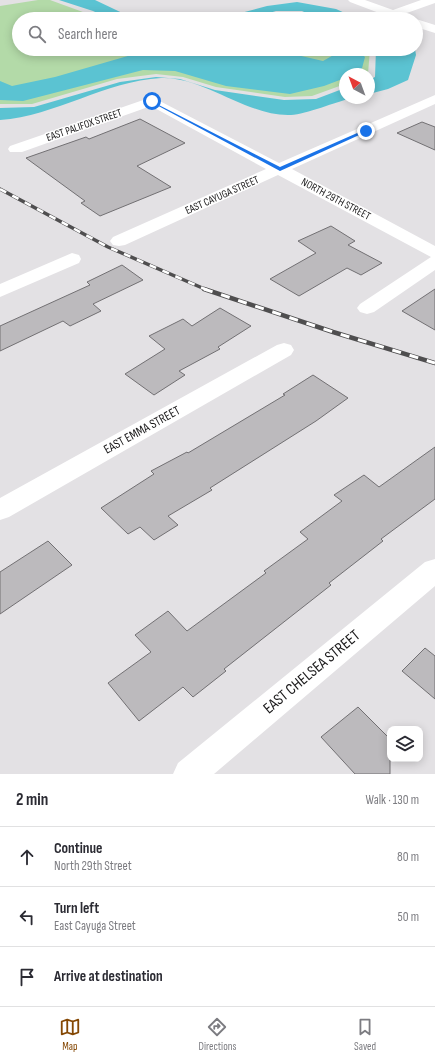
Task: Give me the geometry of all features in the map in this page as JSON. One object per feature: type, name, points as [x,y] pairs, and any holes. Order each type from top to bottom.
[{"type":"street","points":[[354,0],[387,12]]},
{"type":"street","points":[[399,12],[432,0]]},
{"type":"street","points":[[423,25],[435,30]]},
{"type":"street","name":"EAST CAYUGA STREET","points":[[119,241],[435,99]]},
{"type":"street","name":"NORTH 29TH STREET","points":[[152,101],[435,253]]},
{"type":"street","name":"EAST PALIFOX STREET","points":[[16,149],[152,101]]},
{"type":"street","points":[[0,291],[72,259]]},
{"type":"street","points":[[367,308],[435,262]]},
{"type":"street","name":"EAST EMMA STREET","points":[[0,510],[284,350]]},
{"type":"street","name":"EAST CHELSEA STREET","points":[[189,774],[435,570]]},
{"type":"green space","points":[[38,0],[50,0],[83,12],[12,12],[12,56],[369,56],[368,68],[339,68],[339,86],[312,96],[285,97],[216,87],[183,77],[156,74],[117,79],[32,104],[0,104],[0,6]]},
{"type":"water","points":[[59,0],[95,0],[120,12],[93,11]]},
{"type":"water","points":[[297,2],[336,9],[343,12],[244,12],[267,6]]},
{"type":"water","points":[[128,56],[301,56],[323,61],[332,56],[365,57],[362,68],[339,68],[339,80],[324,86],[290,94],[226,86],[175,71],[143,70],[23,101],[0,100],[0,81],[12,86],[55,77]]},
{"type":"water","points":[[376,56],[416,56],[408,80],[388,89],[375,92]]},
{"type":"water","points":[[156,77],[180,79],[192,83],[177,79],[161,78],[140,81],[120,85],[41,112],[0,120],[0,108],[34,107],[120,82]]},
{"type":"water","points":[[194,84],[215,90],[284,100],[316,99],[339,90],[339,102],[297,114],[275,114],[242,104]]},
{"type":"building","points":[[140,119],[185,143],[137,166],[171,187],[100,216],[81,203],[85,201],[26,158],[86,137],[89,139]]},
{"type":"building","points":[[422,122],[435,127],[435,150],[397,133]]},
{"type":"building","points":[[331,226],[355,241],[348,245],[382,263],[361,275],[347,268],[299,296],[270,279],[316,253],[298,241]]},
{"type":"building","points":[[122,265],[143,280],[93,304],[101,311],[70,326],[63,321],[0,351],[0,326],[90,285],[87,282]]},
{"type":"building","points":[[435,289],[435,330],[402,311]]},
{"type":"building","points":[[220,308],[251,326],[218,347],[220,349],[179,371],[185,375],[154,395],[125,374],[165,349],[149,336],[183,319],[192,326]]},
{"type":"building","points":[[313,375],[348,398],[316,421],[210,488],[212,490],[168,516],[178,525],[154,540],[140,527],[128,534],[101,508],[154,474],[151,471],[187,452],[188,453],[285,395],[283,394]]},
{"type":"building","points":[[435,447],[435,499],[381,539],[383,541],[329,583],[331,585],[224,669],[226,671],[193,697],[183,687],[139,721],[108,683],[151,652],[135,635],[168,611],[187,631],[266,573],[264,571],[308,539],[300,532],[342,501],[334,495],[364,475],[379,487]]},
{"type":"building","points":[[48,541],[72,565],[0,614],[0,572]]},
{"type":"building","points":[[425,648],[435,656],[435,699],[402,671]]},
{"type":"building","points":[[358,707],[387,736],[387,762],[390,762],[390,774],[355,774],[321,737]]},
{"type":"railway","points":[[0,189],[108,247],[207,290]]},
{"type":"railway","points":[[207,290],[333,332],[435,363]]},
{"type":"route","points":[[152,101],[280,169],[366,131]]}]
